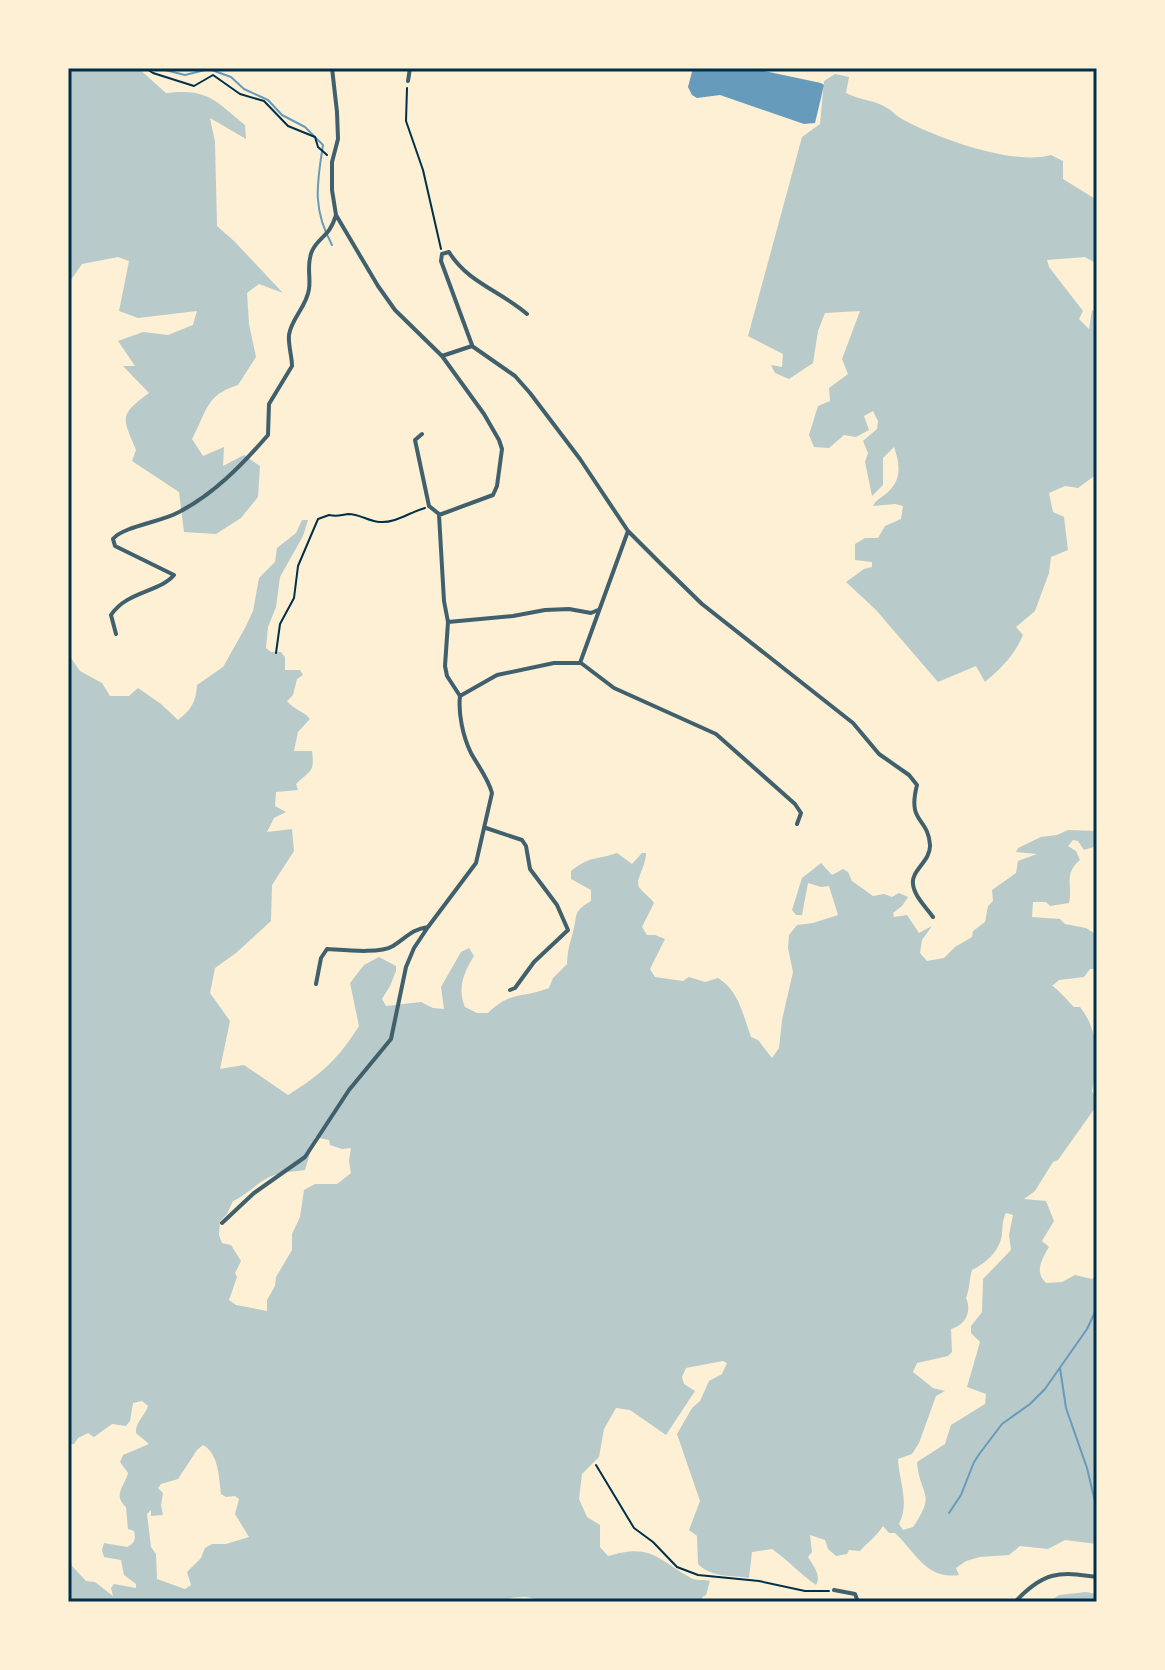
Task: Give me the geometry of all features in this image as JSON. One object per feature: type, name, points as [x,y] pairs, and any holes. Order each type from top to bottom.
[{"type":"street","points":[[332,68],[338,125],[332,162],[332,205],[336,215],[395,310],[442,356],[484,414],[502,449],[493,495],[439,515]]},
{"type":"street","points":[[408,81],[410,68]]},
{"type":"street","points":[[116,634],[111,615],[116,609],[133,596],[170,581],[174,575],[115,546],[113,539],[118,533],[157,522],[190,505],[233,474],[268,435],[269,404],[292,366],[288,338],[310,288],[309,260],[315,245],[331,232],[336,215]]},
{"type":"street","points":[[527,314],[473,279],[458,267],[449,252],[442,254],[441,261],[472,346],[515,376],[530,393],[580,459],[628,531],[702,604],[853,723],[879,754],[909,775],[917,785],[912,802],[928,835],[930,848],[912,882],[933,917]]},
{"type":"street","points":[[442,356],[472,346]]},
{"type":"street","points":[[222,1223],[254,1193],[305,1157],[349,1090],[391,1039],[406,967],[414,948],[476,863],[492,793],[469,750],[460,696],[447,676],[445,666],[448,622],[439,515],[429,506],[415,440],[422,434]]},
{"type":"street","points":[[580,663],[628,531]]},
{"type":"street","points":[[448,622],[545,610],[569,609],[591,613],[598,610]]},
{"type":"street","points":[[460,696],[497,675],[554,663],[580,663],[614,688],[716,734],[795,804],[801,813],[797,824]]},
{"type":"street","points":[[485,827],[522,840],[530,869],[557,905],[568,930],[510,990]]},
{"type":"street","points":[[316,984],[321,958],[327,949],[356,951],[392,947],[405,935],[428,927]]},
{"type":"street","points":[[1015,1602],[1036,1583],[1055,1573],[1097,1577]]},
{"type":"street","points":[[834,1590],[855,1594],[858,1602]]},
{"type":"path","points":[[145,68],[194,86],[213,75],[240,94],[264,101],[288,126],[315,137],[325,152]]},
{"type":"path","points":[[408,81],[406,121],[426,182],[442,254]]},
{"type":"path","points":[[276,653],[280,624],[294,598],[298,566],[318,519],[348,514],[378,523],[392,521],[429,506]]},
{"type":"path","points":[[596,1465],[634,1528],[677,1567],[698,1575],[759,1581],[805,1591],[834,1590]]},
{"type":"shaded area","points":[[68,68],[138,68],[166,93],[201,94],[245,125],[246,139],[210,118],[215,142],[217,226],[283,293],[259,284],[247,293],[256,357],[238,385],[213,399],[192,439],[203,456],[224,447],[223,466],[244,455],[260,466],[258,497],[241,518],[216,534],[184,532],[179,492],[132,461],[136,450],[126,417],[132,407],[149,393],[123,366],[135,366],[118,341],[143,332],[168,335],[193,325],[197,311],[138,318],[119,311],[129,261],[118,257],[82,264],[68,284]]},
{"type":"shaded area","points":[[835,74],[849,77],[846,93],[882,105],[902,119],[934,134],[975,148],[1017,157],[1051,155],[1063,161],[1063,179],[1097,200],[1097,264],[1085,257],[1047,260],[1049,267],[1083,311],[1079,319],[1089,329],[1092,310],[1097,313],[1097,474],[1078,488],[1065,486],[1049,493],[1053,512],[1064,517],[1068,550],[1051,557],[1049,573],[1035,611],[1016,627],[1023,635],[1007,661],[985,682],[976,666],[938,682],[876,610],[846,582],[872,567],[872,562],[855,560],[855,544],[865,538],[878,538],[885,526],[901,519],[903,506],[873,506],[896,482],[898,459],[894,447],[883,458],[883,485],[872,496],[865,462],[868,453],[863,441],[877,429],[878,421],[873,411],[864,416],[869,430],[856,437],[844,435],[829,448],[814,447],[809,435],[818,406],[830,401],[829,388],[848,374],[842,359],[860,311],[825,313],[818,331],[813,363],[789,379],[775,373],[771,365],[782,367],[783,354],[748,336],[802,137],[820,124],[824,81]]},
{"type":"shaded area","points":[[302,520],[308,520],[303,536],[280,577],[266,648],[271,652],[281,652],[285,657],[285,670],[300,670],[303,675],[297,679],[293,695],[287,701],[310,719],[298,732],[294,751],[312,751],[313,763],[296,784],[298,790],[276,792],[275,806],[286,812],[274,818],[267,832],[292,829],[294,851],[272,885],[271,921],[215,968],[210,993],[230,1021],[220,1069],[244,1065],[288,1095],[328,1065],[352,1037],[359,1026],[350,983],[364,965],[379,957],[396,966],[382,999],[386,1006],[421,1002],[444,1009],[441,987],[461,952],[469,948],[474,956],[465,974],[462,993],[465,1007],[477,1013],[488,1013],[510,998],[549,988],[553,978],[567,964],[577,914],[591,901],[591,890],[571,879],[571,871],[589,860],[617,853],[632,864],[642,853],[646,853],[638,884],[654,903],[642,927],[647,935],[665,939],[650,969],[655,977],[683,981],[689,977],[705,982],[718,978],[725,983],[736,997],[751,1037],[758,1040],[772,1058],[779,1048],[793,972],[789,935],[797,925],[838,915],[829,886],[808,883],[802,915],[796,915],[792,910],[802,878],[821,863],[832,875],[843,869],[848,872],[852,881],[873,896],[884,894],[892,897],[899,893],[908,897],[893,913],[894,917],[907,915],[919,933],[932,926],[922,940],[920,953],[927,961],[944,958],[972,937],[973,931],[985,922],[988,906],[993,901],[992,890],[1016,873],[1018,861],[1037,854],[1016,852],[1018,848],[1041,837],[1068,830],[1097,831],[1097,846],[1084,850],[1078,841],[1073,840],[1068,846],[1076,851],[1080,860],[1070,875],[1069,903],[1050,906],[1046,902],[1033,902],[1032,917],[1060,919],[1065,924],[1086,928],[1097,935],[1097,969],[1090,969],[1084,977],[1059,980],[1052,986],[1074,1007],[1080,1007],[1091,1027],[1096,1048],[1092,1091],[1095,1108],[1058,1160],[1053,1162],[1035,1191],[1024,1199],[1046,1201],[1054,1221],[1042,1241],[1049,1247],[1040,1270],[1042,1279],[1046,1283],[1062,1282],[1075,1275],[1092,1279],[1097,1274],[1097,1544],[1065,1540],[1048,1549],[1020,1546],[1009,1555],[966,1561],[956,1568],[959,1575],[948,1575],[930,1569],[895,1533],[889,1533],[883,1526],[860,1551],[849,1550],[847,1554],[836,1556],[828,1549],[825,1540],[810,1535],[812,1552],[808,1557],[817,1574],[816,1585],[772,1549],[752,1552],[749,1578],[709,1572],[698,1564],[697,1536],[689,1530],[700,1501],[677,1434],[692,1408],[700,1401],[709,1381],[722,1374],[727,1363],[723,1361],[686,1368],[682,1377],[684,1384],[695,1391],[666,1435],[630,1410],[616,1408],[604,1429],[599,1457],[582,1474],[579,1499],[587,1517],[600,1525],[600,1547],[608,1556],[622,1552],[644,1552],[693,1579],[710,1581],[706,1595],[702,1597],[704,1602],[541,1602],[521,1597],[501,1602],[68,1602],[68,1552],[72,1566],[86,1581],[95,1582],[113,1596],[111,1588],[114,1584],[136,1588],[136,1584],[124,1575],[121,1560],[104,1557],[102,1550],[104,1543],[127,1547],[134,1540],[134,1531],[128,1529],[126,1507],[120,1498],[128,1473],[120,1462],[123,1455],[149,1444],[136,1433],[148,1406],[142,1401],[133,1403],[126,1426],[112,1424],[94,1437],[88,1433],[74,1444],[68,1444],[68,654],[80,671],[102,683],[110,696],[129,696],[138,688],[178,720],[192,705],[197,685],[223,667],[253,611],[259,578],[275,562],[277,548],[296,533]],"holes":[[[315,1137],[329,1140],[330,1145],[342,1149],[351,1148],[351,1173],[337,1184],[315,1184],[304,1190],[300,1217],[292,1234],[292,1250],[276,1277],[267,1300],[267,1311],[236,1305],[229,1300],[241,1261],[231,1245],[222,1243],[220,1221],[233,1201],[266,1179],[281,1173],[305,1170]],[[1006,1213],[1013,1215],[1009,1235],[1011,1250],[983,1279],[982,1312],[971,1326],[971,1333],[980,1342],[967,1387],[986,1394],[985,1404],[951,1425],[945,1444],[917,1462],[926,1500],[913,1527],[903,1530],[899,1524],[904,1500],[898,1459],[912,1454],[936,1396],[945,1391],[933,1388],[913,1372],[917,1363],[948,1356],[952,1352],[951,1329],[966,1317],[966,1298],[972,1270],[995,1251],[1001,1240]],[[203,1445],[212,1454],[221,1494],[239,1499],[235,1514],[249,1537],[205,1548],[201,1558],[187,1572],[191,1585],[185,1589],[157,1579],[156,1554],[151,1547],[147,1514],[151,1510],[151,1516],[163,1515],[163,1493],[158,1488],[161,1484],[178,1479]]]},
{"type":"shaded area","points":[[1097,1594],[1097,1602],[1052,1600],[1059,1595]]},
{"type":"water","points":[[693,68],[750,68],[821,83],[824,85],[815,123],[804,124],[720,95],[697,98],[688,87]]},
{"type":"waterway","points":[[157,68],[185,75],[209,69],[231,77],[244,89],[268,100],[282,115],[305,127],[323,145],[318,196],[321,219],[332,245]]},
{"type":"waterway","points":[[949,1513],[980,1453],[1002,1424],[1045,1389],[1087,1329],[1097,1308]]},
{"type":"waterway","points":[[1060,1368],[1066,1408],[1087,1468],[1097,1510]]}]
